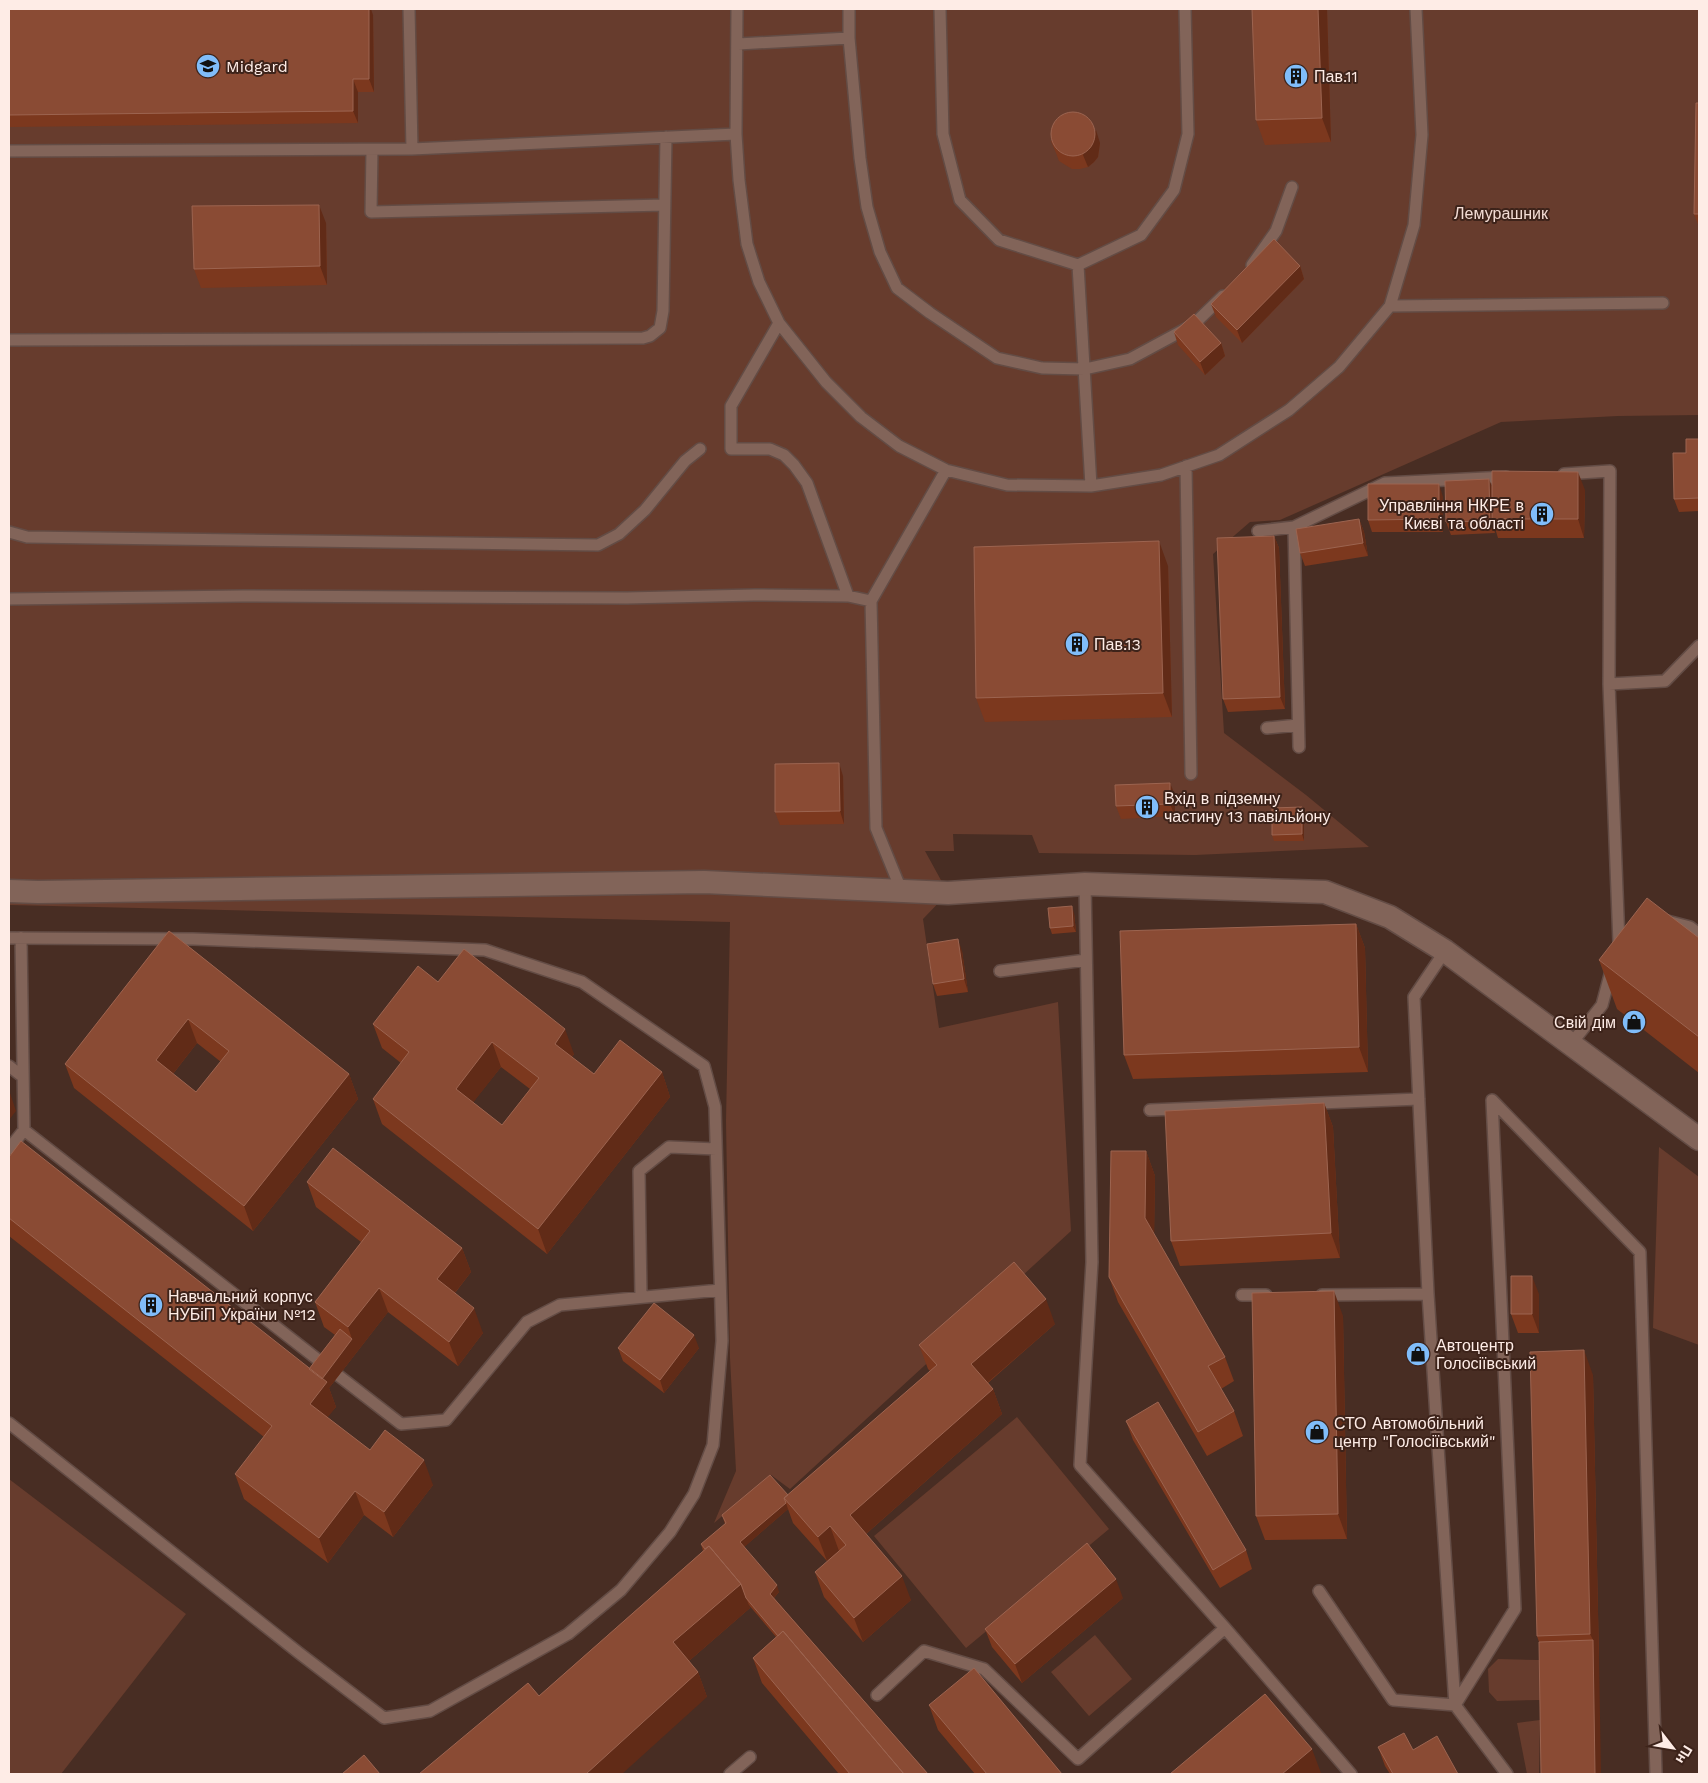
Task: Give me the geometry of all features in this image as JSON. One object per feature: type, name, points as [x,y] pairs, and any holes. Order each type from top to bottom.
[{"type":"street","points":[[9,891],[704,882],[948,893],[1084,884],[1325,892],[1390,916],[1444,951],[1699,1139]]},
{"type":"lane","points":[[410,9],[412,149]]},
{"type":"lane","points":[[737,9],[736,134],[739,180],[747,244],[759,282],[779,323],[826,382],[861,417],[900,446],[946,470],[1007,485],[1091,486],[1160,475],[1219,455],[1289,410],[1338,367],[1390,306],[1414,225],[1422,135],[1416,9]]},
{"type":"lane","points":[[849,9],[849,38],[860,158],[867,207],[880,252],[897,288],[930,313],[997,358],[1042,368],[1084,369],[1130,359],[1193,325],[1231,288]]},
{"type":"lane","points":[[940,9],[943,134],[960,200],[999,240],[1078,266],[1141,236],[1174,190],[1188,134],[1185,9]]},
{"type":"lane","points":[[738,44],[849,38]]},
{"type":"lane","points":[[9,151],[372,150],[736,134]]},
{"type":"lane","points":[[9,340],[643,338],[650,336],[660,328],[663,310],[666,136]]},
{"type":"lane","points":[[372,150],[371,212],[664,205]]},
{"type":"lane","points":[[1244,276],[1276,232],[1292,187]]},
{"type":"lane","points":[[1078,266],[1091,486]]},
{"type":"lane","points":[[1390,306],[1663,303]]},
{"type":"lane","points":[[779,323],[731,406],[732,448],[770,449],[784,455],[794,465],[807,483],[848,596]]},
{"type":"lane","points":[[9,532],[26,537],[598,545],[619,534],[645,510],[685,461],[700,449]]},
{"type":"lane","points":[[1186,466],[1191,774]]},
{"type":"lane","points":[[902,892],[876,828],[870,601],[946,470]]},
{"type":"lane","points":[[1552,474],[1610,471],[1609,684],[1616,952]]},
{"type":"lane","points":[[1258,531],[1294,527],[1384,483],[1522,476]]},
{"type":"lane","points":[[1294,527],[1299,747]]},
{"type":"lane","points":[[9,598],[242,596],[627,598],[754,595],[848,596],[870,601]]},
{"type":"lane","points":[[1609,684],[1665,680],[1699,646]]},
{"type":"lane","points":[[1267,728],[1298,725]]},
{"type":"lane","points":[[1084,884],[1092,1262],[1080,1465],[1225,1628],[1351,1774]]},
{"type":"lane","points":[[1655,922],[1663,920],[1690,927],[1699,934]]},
{"type":"lane","points":[[1571,1044],[1602,1005],[1616,952],[1631,927]]},
{"type":"lane","points":[[9,938],[193,939],[485,950],[582,982],[704,1066],[715,1107],[722,1341],[713,1445],[694,1494],[670,1532],[621,1590],[568,1634],[430,1711],[384,1718],[9,1424]]},
{"type":"lane","points":[[9,1149],[24,1130],[22,938]]},
{"type":"lane","points":[[1444,951],[1414,997],[1428,1294],[1455,1704],[1507,1774]]},
{"type":"lane","points":[[1000,971],[1086,960]]},
{"type":"lane","points":[[9,1066],[23,1077]]},
{"type":"lane","points":[[1150,1110],[1419,1099]]},
{"type":"lane","points":[[1455,1704],[1515,1609],[1492,1100],[1640,1252],[1656,1774]]},
{"type":"lane","points":[[24,1130],[326,1366]]},
{"type":"lane","points":[[641,1297],[639,1171],[668,1147],[716,1149]]},
{"type":"lane","points":[[339,1376],[401,1424],[446,1420],[527,1322],[560,1305],[720,1290]]},
{"type":"lane","points":[[1310,1294],[1428,1294]]},
{"type":"lane","points":[[1242,1295],[1281,1295]]},
{"type":"lane","points":[[1320,1591],[1393,1700],[1455,1704]]},
{"type":"lane","points":[[877,1695],[924,1651],[984,1669],[1078,1759],[1225,1628]]},
{"type":"lane","points":[[730,1774],[750,1757]]},
{"type":"green space","name":"Лемурашник","points":[[9,9],[1699,9],[1699,415],[1618,416],[1501,422],[1280,520],[1250,522],[1213,554],[1224,733],[1306,795],[1369,847],[1195,855],[1039,853],[1032,835],[953,834],[954,851],[925,851],[948,893],[923,919],[939,1028],[1058,1002],[1071,1231],[790,1489],[771,1475],[714,1523],[736,1471],[730,1358],[726,1121],[730,922],[9,905]]},
{"type":"green space","points":[[1659,1147],[1699,1177],[1699,1345],[1653,1328]]},
{"type":"green space","points":[[1017,1417],[1109,1529],[966,1648],[874,1536]]},
{"type":"green space","points":[[9,1479],[186,1614],[61,1774],[9,1774]]},
{"type":"green space","points":[[1095,1635],[1132,1679],[1089,1716],[1051,1672]]},
{"type":"green space","points":[[1498,1659],[1539,1660],[1540,1700],[1497,1701],[1489,1692],[1488,1669]]},
{"type":"green space","points":[[1540,1720],[1539,1774],[1527,1774],[1517,1723]]},
{"type":"building","points":[[9,9],[369,9],[369,79],[353,79],[353,111],[9,115]]},
{"type":"building","name":"Пав.11","points":[[1252,9],[1318,9],[1322,118],[1256,120]]},
{"type":"building","points":[[1696,103],[1699,103],[1699,214],[1694,214]]},
{"type":"building","points":[[1077,112],[1089,118],[1094,125],[1094,143],[1089,150],[1082,155],[1069,156],[1061,153],[1054,146],[1051,130],[1054,122],[1061,115]]},
{"type":"building","points":[[319,205],[320,266],[194,269],[192,206]]},
{"type":"building","points":[[1274,239],[1300,266],[1237,330],[1211,304]]},
{"type":"building","points":[[1194,314],[1221,343],[1200,362],[1174,332]]},
{"type":"building","points":[[1686,439],[1699,439],[1699,498],[1674,499],[1673,453],[1686,453]]},
{"type":"building","points":[[1492,471],[1578,472],[1578,519],[1492,519]]},
{"type":"building","points":[[1489,479],[1490,521],[1446,522],[1445,481]]},
{"type":"building","points":[[1368,484],[1439,484],[1439,519],[1368,520]]},
{"type":"building","points":[[1359,519],[1363,543],[1300,553],[1296,529]]},
{"type":"building","points":[[1274,536],[1280,697],[1223,699],[1217,538]]},
{"type":"building","name":"Пав.13","points":[[1159,541],[1163,693],[976,698],[974,547]]},
{"type":"building","points":[[839,763],[840,811],[775,812],[775,764]]},
{"type":"building","points":[[1170,783],[1170,804],[1116,806],[1115,785]]},
{"type":"building","points":[[1302,807],[1302,834],[1272,835],[1272,808]]},
{"type":"building","points":[[1647,898],[1699,938],[1699,1037],[1599,960]]},
{"type":"building","points":[[1072,906],[1073,926],[1050,928],[1048,908]]},
{"type":"building","points":[[1356,924],[1359,1047],[1124,1055],[1120,931]]},
{"type":"building","points":[[169,931],[349,1074],[244,1206],[65,1064]],"holes":[[[188,1019],[229,1051],[196,1092],[156,1060]]]},
{"type":"building","points":[[958,939],[964,979],[933,984],[927,944]]},
{"type":"building","points":[[464,949],[565,1029],[555,1044],[594,1074],[620,1040],[662,1072],[538,1229],[373,1099],[409,1052],[373,1024],[418,966],[438,982]],"holes":[[[492,1042],[539,1078],[502,1125],[456,1089]]]},
{"type":"building","points":[[1324,1103],[1331,1233],[1171,1241],[1165,1111]]},
{"type":"building","points":[[21,1141],[327,1382],[310,1404],[370,1450],[385,1430],[424,1460],[384,1512],[355,1491],[319,1538],[235,1474],[272,1426],[9,1218],[9,1157]]},
{"type":"building","points":[[333,1148],[462,1248],[437,1279],[474,1308],[449,1342],[379,1288],[348,1327],[315,1302],[370,1231],[307,1182]]},
{"type":"building","points":[[1111,1151],[1146,1151],[1145,1218],[1225,1357],[1208,1366],[1234,1411],[1198,1432],[1109,1277]]},
{"type":"building","points":[[1014,1262],[1046,1299],[971,1364],[993,1389],[850,1515],[902,1576],[854,1618],[815,1572],[846,1545],[830,1526],[818,1537],[784,1498],[937,1365],[919,1345]]},
{"type":"building","points":[[1511,1276],[1532,1276],[1532,1314],[1511,1314]]},
{"type":"building","points":[[1334,1291],[1338,1514],[1256,1516],[1252,1293]]},
{"type":"building","points":[[654,1303],[694,1335],[660,1380],[618,1348]]},
{"type":"building","points":[[340,1329],[352,1339],[322,1379],[309,1369]]},
{"type":"building","points":[[1584,1350],[1590,1634],[1537,1636],[1530,1352]]},
{"type":"building","points":[[1158,1402],[1246,1550],[1213,1570],[1126,1421]]},
{"type":"building","points":[[770,1475],[788,1495],[784,1498],[786,1503],[740,1542],[777,1585],[770,1594],[928,1774],[904,1774],[783,1631],[778,1636],[746,1598],[741,1584],[709,1546],[705,1549],[701,1544],[726,1523],[722,1515]]},
{"type":"building","points":[[1087,1543],[1116,1579],[1015,1664],[985,1629]]},
{"type":"building","points":[[709,1546],[741,1584],[673,1642],[698,1672],[586,1774],[419,1774],[528,1683],[539,1696]]},
{"type":"building","points":[[783,1631],[904,1774],[850,1774],[753,1658]]},
{"type":"building","points":[[1593,1640],[1595,1774],[1541,1774],[1539,1642]]},
{"type":"building","points":[[974,1668],[1062,1774],[987,1774],[929,1705]]},
{"type":"building","points":[[1265,1694],[1312,1749],[1282,1774],[1170,1774]]},
{"type":"building","points":[[1404,1733],[1413,1750],[1437,1736],[1458,1774],[1393,1774],[1378,1747]]},
{"type":"building","points":[[364,1755],[380,1774],[342,1774]]},
{"type":"place","name":"Midgard","points":[[208,66]]},
{"type":"place","name":"Пав.11","points":[[1296,76]]},
{"type":"place","name":"Управління НКРЕ в Києві та області","points":[[1542,514]]},
{"type":"place","name":"Пав.13","points":[[1077,644]]},
{"type":"place","name":"Вхід в підземну частину 13 павільйону","points":[[1147,807]]},
{"type":"place","name":"Свій дім","points":[[1634,1022]]},
{"type":"place","name":"Навчальний корпус НУБіП України №12","points":[[151,1305]]},
{"type":"place","name":"Автоцентр Голосіївський","points":[[1418,1354]]},
{"type":"place","name":"СТО Автомобільний центр \"Голосіївський\"","points":[[1317,1432]]}]
